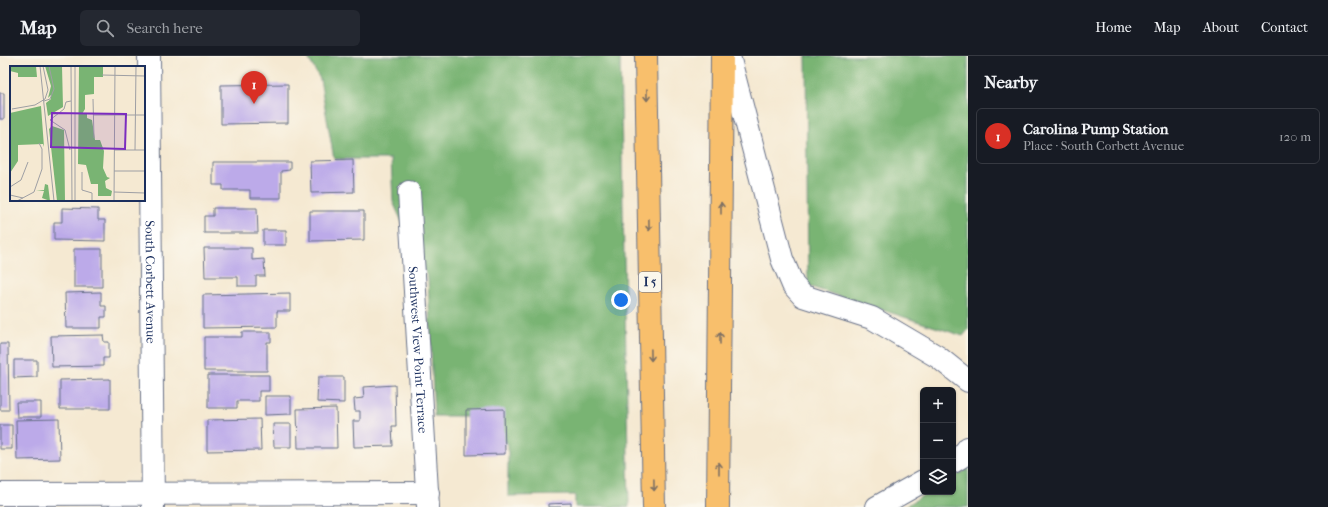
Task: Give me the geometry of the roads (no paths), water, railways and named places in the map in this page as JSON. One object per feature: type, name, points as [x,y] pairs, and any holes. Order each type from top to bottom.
[{"type":"highway","name":"I 5","points":[[646,56],[654,507]]},
{"type":"highway","points":[[718,507],[722,56]]},
{"type":"street","name":"South Corbett Avenue","points":[[149,56],[153,500]]},
{"type":"street","points":[[729,56],[782,259],[793,286],[803,296],[872,318],[938,357],[968,381]]},
{"type":"street","name":"Southwest View Point Terrace","points":[[409,192],[428,500]]},
{"type":"street","points":[[956,460],[968,448]]},
{"type":"street","points":[[877,507],[920,483]]},
{"type":"street","points":[[0,494],[153,500],[428,500]]},
{"type":"place","name":"Carolina Pump Station","points":[[254,104]]}]
